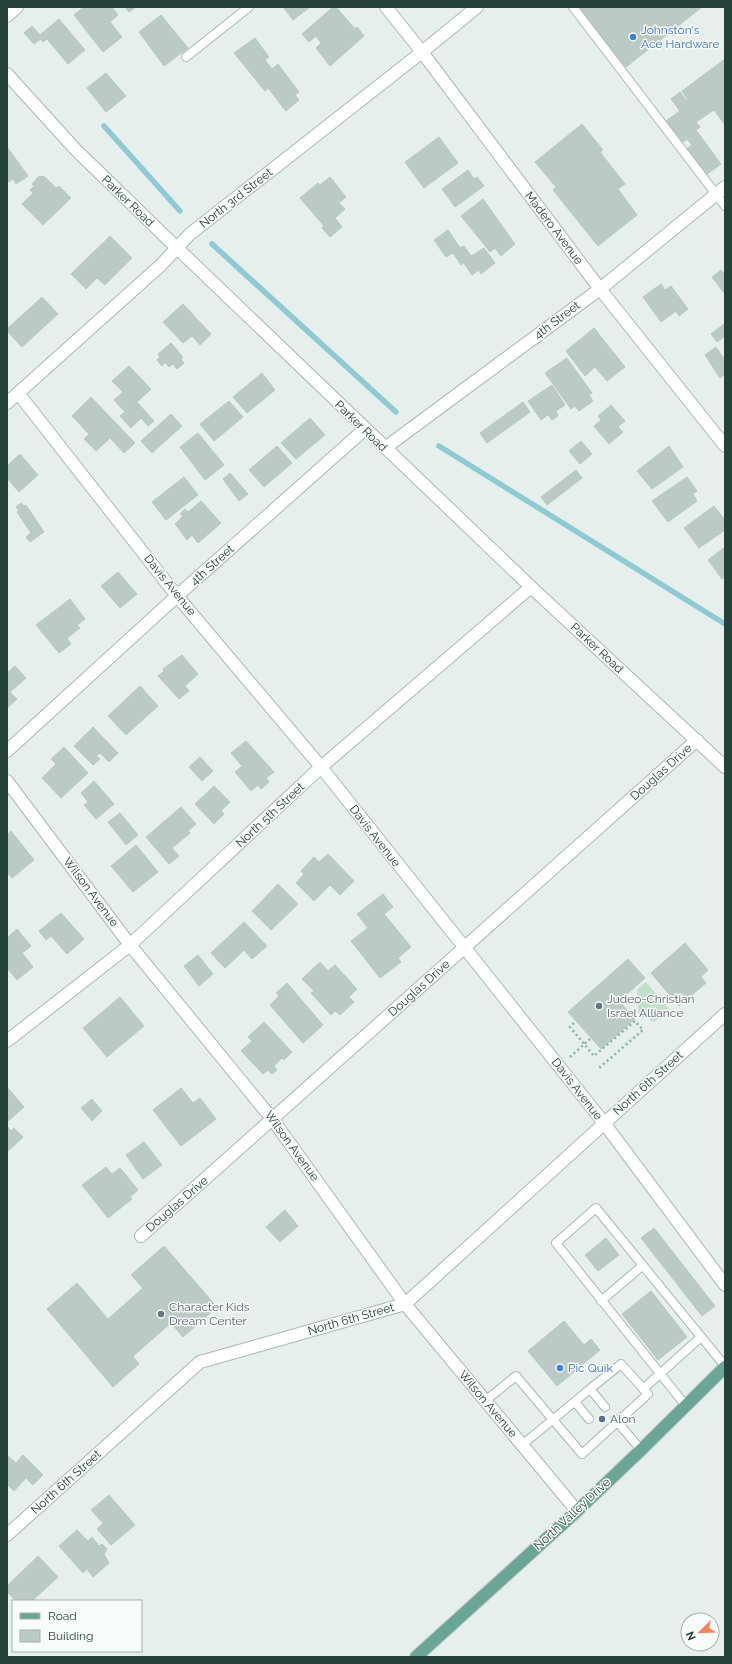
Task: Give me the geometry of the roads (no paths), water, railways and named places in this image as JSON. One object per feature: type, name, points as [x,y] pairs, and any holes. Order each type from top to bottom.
[{"type":"main road","name":"North Valley Drive","points":[[416,1657],[577,1511],[686,1406],[725,1366]]},
{"type":"street","points":[[7,16],[17,7]]},
{"type":"street","name":"Madero Avenue","points":[[386,7],[422,52],[600,289],[725,446]]},
{"type":"street","name":"North 3rd Street","points":[[7,403],[161,265],[190,234],[478,7]]},
{"type":"street","name":"Parker Road","points":[[7,74],[75,149],[177,248],[531,587],[725,767]]},
{"type":"street","name":"4th Street","points":[[385,448],[600,289],[720,190]]},
{"type":"street","name":"Davis Avenue","points":[[18,393],[177,596],[321,767],[604,1123],[725,1285]]},
{"type":"street","name":"4th Street","points":[[7,751],[177,596],[365,429]]},
{"type":"street","name":"North 5th Street","points":[[7,1041],[130,945],[321,767],[531,587]]},
{"type":"street","name":"Douglas Drive","points":[[141,1236],[273,1120],[464,947],[697,740]]},
{"type":"street","name":"Wilson Avenue","points":[[7,781],[130,945],[273,1120],[405,1304],[577,1511]]},
{"type":"street","name":"North 6th Street","points":[[7,1535],[200,1362],[405,1304],[725,1014]]},
{"type":"lane","points":[[186,57],[249,7]]},
{"type":"lane","points":[[573,7],[720,190],[725,206]]},
{"type":"lane","points":[[686,1406],[556,1243],[596,1208],[725,1366]]},
{"type":"lane","points":[[601,1301],[642,1266]]},
{"type":"lane","points":[[643,1389],[701,1337]]},
{"type":"lane","points":[[485,1401],[516,1376],[552,1419],[582,1454],[601,1433],[648,1394],[621,1364],[552,1419],[522,1445]]},
{"type":"lane","points":[[590,1389],[605,1407]]},
{"type":"lane","points":[[575,1402],[590,1419]]},
{"type":"lane","points":[[616,1420],[641,1450]]},
{"type":"waterway","points":[[104,126],[180,211]]},
{"type":"waterway","points":[[212,244],[396,412]]},
{"type":"waterway","points":[[439,446],[725,624]]},
{"type":"place","name":"Johnston's Ace Hardware","points":[[633,37]]},
{"type":"place","name":"Judeo-Christian Israel Alliance","points":[[599,1006]]},
{"type":"place","name":"Character Kids Dream Center","points":[[161,1314]]},
{"type":"place","name":"Pic Quik","points":[[560,1368]]},
{"type":"place","name":"Alon","points":[[602,1419]]}]
